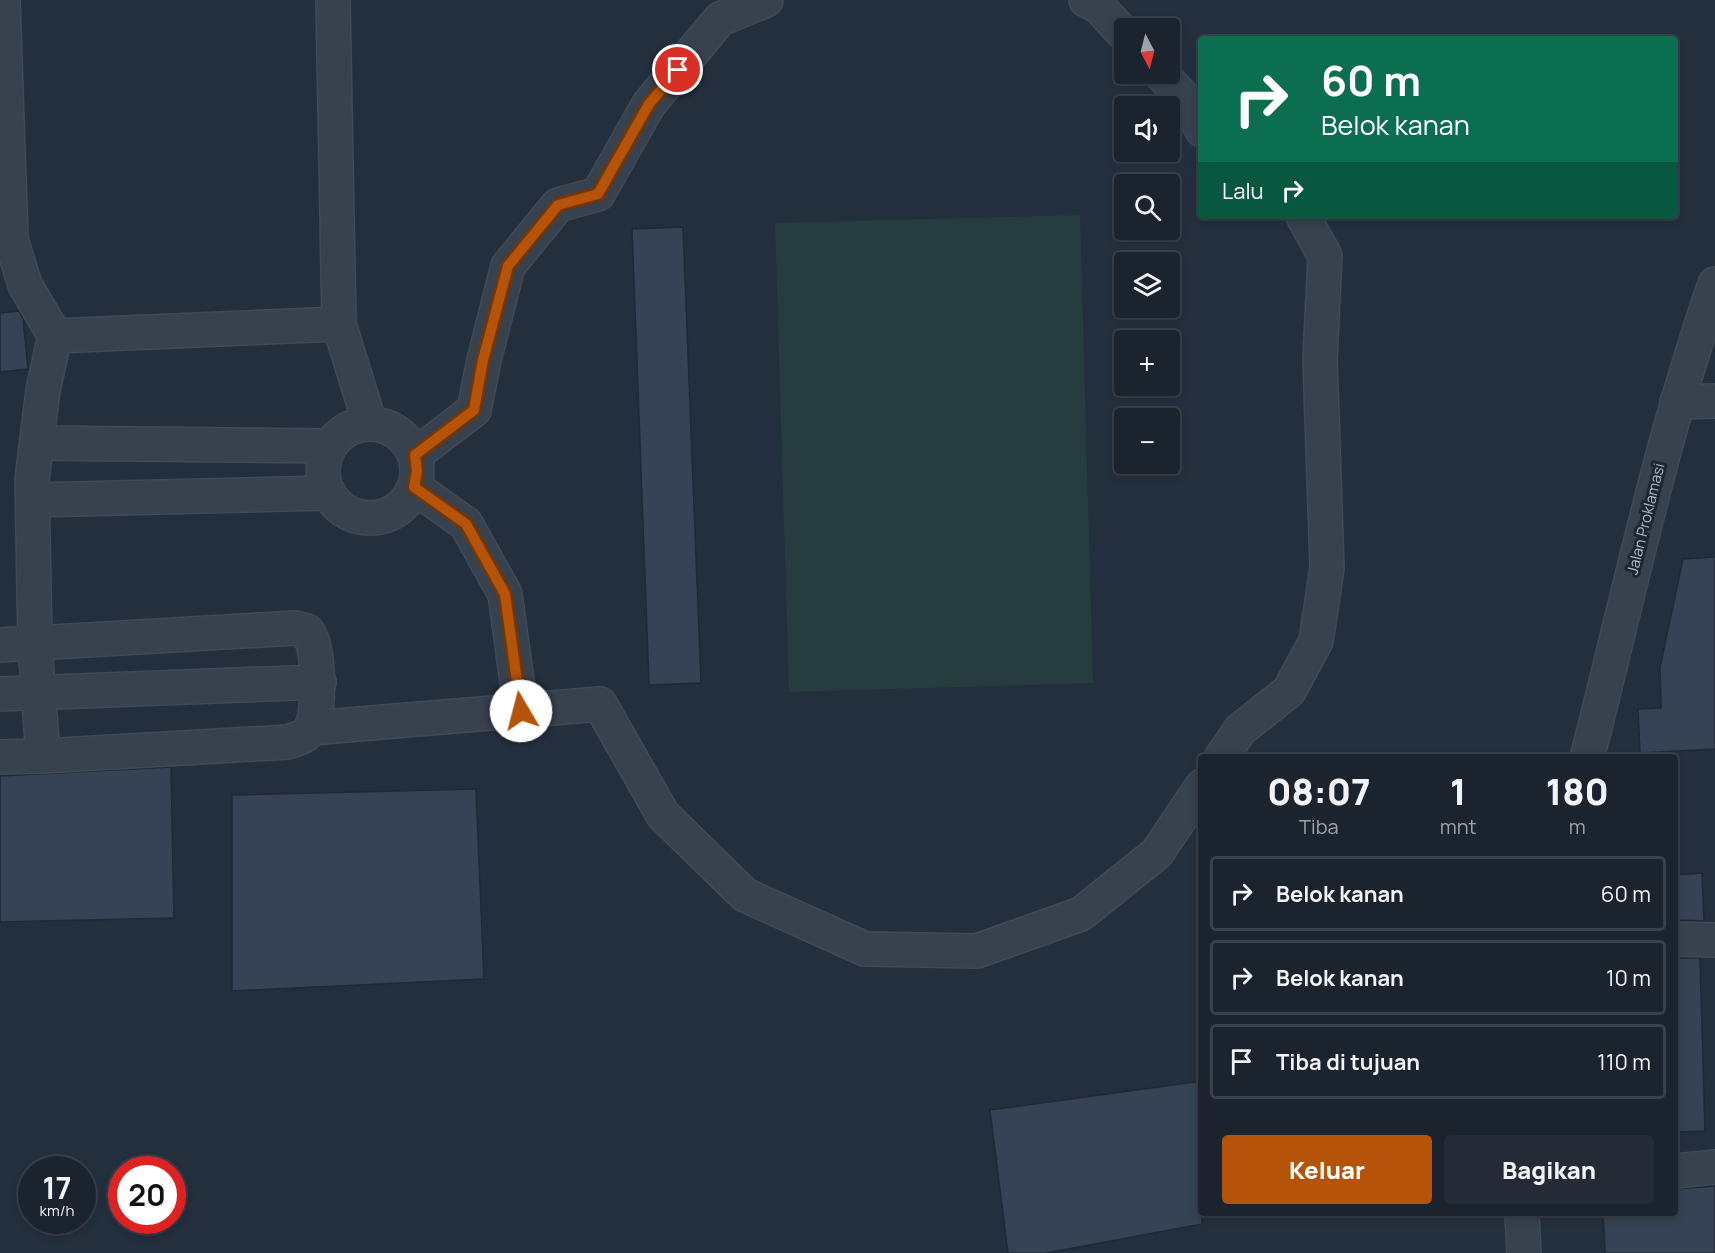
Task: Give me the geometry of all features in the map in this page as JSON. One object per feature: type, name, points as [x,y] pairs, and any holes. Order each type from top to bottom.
[{"type":"street","points":[[3,0],[11,239],[25,285],[55,336],[44,390],[32,480],[35,644],[43,756]]},
{"type":"street","points":[[333,0],[339,324],[370,424]]},
{"type":"street","points":[[415,455],[474,410],[483,360],[508,266],[558,205],[598,194],[649,104],[720,19],[765,0]]},
{"type":"street","points":[[1086,0],[1099,6],[1114,22]]},
{"type":"street","points":[[1171,84],[1186,100],[1198,122]]},
{"type":"street","points":[[1224,754],[1240,730],[1289,691],[1316,640],[1327,568],[1320,359],[1325,256],[1305,219]]},
{"type":"street","name":"Jalan Proklamasi","points":[[1588,754],[1637,552],[1687,364],[1715,284]]},
{"type":"street","points":[[55,336],[339,324]]},
{"type":"street","points":[[1677,402],[1715,401]]},
{"type":"street","points":[[370,424],[394,430],[407,441],[415,455],[417,471],[414,487],[405,501],[393,512],[369,517],[345,511],[329,493],[323,469],[330,446],[345,431],[370,424]]},
{"type":"street","points":[[37,443],[330,446]]},
{"type":"street","points":[[414,487],[466,524],[505,594],[521,711]]},
{"type":"street","points":[[33,500],[329,493]]},
{"type":"street","points":[[0,645],[302,629],[307,631],[314,641],[319,682],[311,728],[302,737],[288,742],[0,757]]},
{"type":"street","points":[[0,694],[319,682]]},
{"type":"street","points":[[311,728],[600,704],[663,815],[745,895],[864,949],[977,951],[1081,914],[1157,853],[1198,792]]},
{"type":"street","points":[[1678,939],[1715,940]]},
{"type":"street","points":[[1678,1171],[1715,1167]]},
{"type":"street","points":[[1522,1216],[1524,1253]]},
{"type":"green space","points":[[1080,215],[1093,683],[789,692],[775,223]]},
{"type":"building","points":[[683,227],[701,683],[649,685],[632,229]]},
{"type":"building","points":[[19,311],[23,319],[28,369],[0,372],[0,313]]},
{"type":"building","points":[[1715,557],[1715,749],[1640,753],[1638,709],[1661,708],[1660,667],[1683,559]]},
{"type":"building","points":[[171,767],[174,918],[0,922],[0,776]]},
{"type":"building","points":[[476,789],[484,979],[232,991],[232,795]]},
{"type":"building","points":[[1702,873],[1704,921],[1678,920],[1678,875]]},
{"type":"building","points":[[1678,958],[1700,958],[1705,1131],[1678,1132]]},
{"type":"building","points":[[1198,1082],[1198,1216],[1202,1216],[1202,1224],[1047,1253],[1008,1253],[990,1110]]},
{"type":"building","points":[[1715,1186],[1715,1253],[1605,1253],[1603,1216],[1678,1216],[1678,1189]]},
{"type":"route","points":[[521,711],[505,594],[466,524],[414,487],[417,471],[415,455],[474,410],[483,360],[508,266],[558,205],[598,194],[649,104],[678,70]]}]
